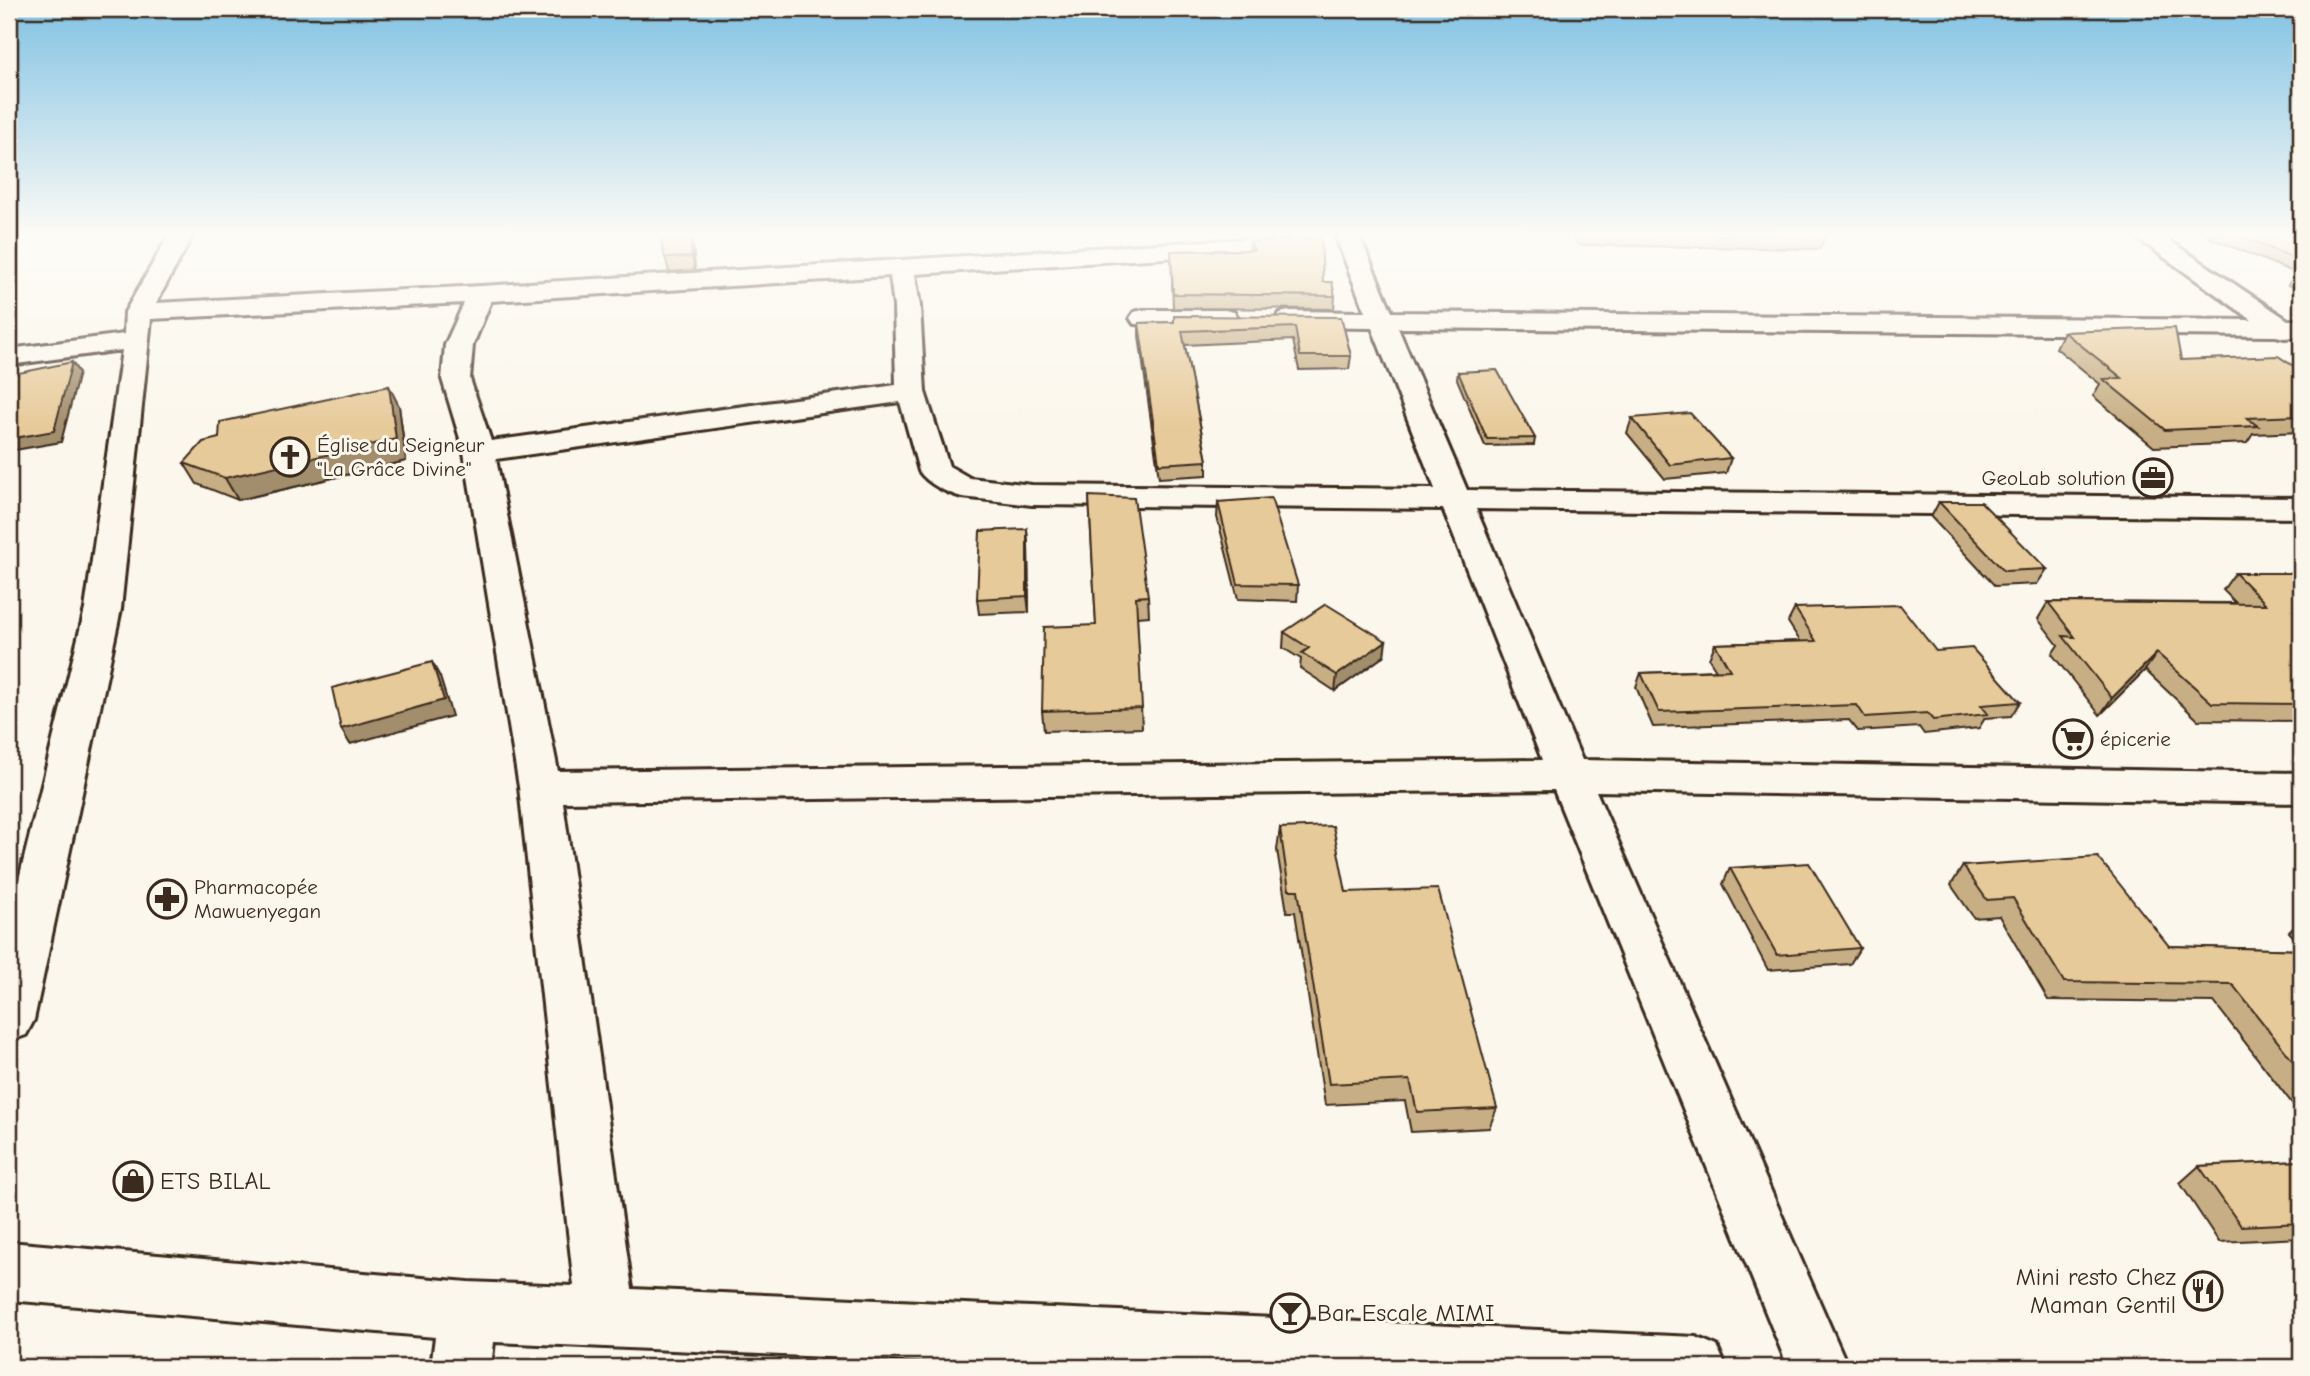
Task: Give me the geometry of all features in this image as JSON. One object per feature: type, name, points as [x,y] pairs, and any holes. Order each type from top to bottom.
[{"type":"street","points":[[9,1020],[103,609],[137,326],[150,299]]},
{"type":"street","points":[[9,357],[137,326],[425,299]]},
{"type":"street","points":[[479,299],[459,345],[456,379],[479,452],[540,787],[607,1318]]},
{"type":"street","points":[[906,299],[911,392],[935,471],[962,488],[1032,495],[2301,508]]},
{"type":"street","points":[[1373,299],[1568,775],[1818,1367]]},
{"type":"street","points":[[2244,299],[2295,332]]},
{"type":"street","points":[[1143,318],[2295,332]]},
{"type":"street","points":[[479,452],[911,392]]},
{"type":"street","points":[[540,787],[1568,775],[2301,788]]},
{"type":"street","points":[[9,1271],[468,1311],[1696,1367]]},
{"type":"street","points":[[461,1367],[468,1311]]},
{"type":"building","points":[[1174,316],[1341,317],[1351,356],[1300,356],[1295,327],[1182,331],[1207,461],[1159,464],[1139,323],[1174,322]]},
{"type":"building","points":[[2175,328],[2181,360],[2278,356],[2301,371],[2301,416],[2247,418],[2258,426],[2165,430],[2103,379],[2122,378],[2064,332]]},
{"type":"building","points":[[72,362],[54,431],[9,439],[9,375]]},
{"type":"building","points":[[1497,370],[1535,438],[1487,439],[1458,372]]},
{"type":"building","points":[[389,386],[396,439],[225,478],[184,463],[203,442],[219,438],[220,422]]},
{"type":"building","points":[[1690,413],[1731,458],[1670,465],[1632,418]]},
{"type":"building","points":[[1089,496],[1134,498],[1148,596],[1136,597],[1142,708],[1042,711],[1044,627],[1096,625]]},
{"type":"building","points":[[1271,498],[1298,585],[1238,584],[1218,502]]},
{"type":"building","points":[[1939,502],[1981,502],[2047,569],[2004,571]]},
{"type":"building","points":[[1027,529],[1027,596],[977,599],[980,531]]},
{"type":"building","points":[[2235,573],[2301,573],[2301,704],[2212,703],[2157,653],[2112,698],[2063,636],[2075,637],[2048,602],[2266,604]]},
{"type":"building","points":[[1326,604],[1386,641],[1337,675],[1302,653],[1309,648],[1284,632]]},
{"type":"building","points":[[1900,605],[1936,651],[1972,648],[2020,702],[1981,705],[1988,714],[1933,720],[1927,713],[1865,717],[1857,705],[1659,712],[1641,673],[1730,670],[1715,644],[1816,641],[1795,608]]},
{"type":"building","points":[[432,662],[444,700],[341,729],[332,688]]},
{"type":"building","points":[[1333,826],[1346,892],[1438,889],[1497,1108],[1417,1112],[1410,1080],[1329,1084],[1298,890],[1289,890],[1280,828]]},
{"type":"building","points":[[2098,857],[2169,946],[2301,950],[2301,1071],[2232,984],[2064,982],[2013,898],[1987,900],[1963,866]]},
{"type":"building","points":[[1809,863],[1860,948],[1777,955],[1730,868]]},
{"type":"building","points":[[2301,1161],[2301,1223],[2241,1226],[2199,1166]]},
{"type":"place","name":"Église du Seigneur \"La Grâce Divine\"","points":[[290,457]]},
{"type":"place","name":"GeoLab solution","points":[[2153,478]]},
{"type":"place","name":"épicerie","points":[[2073,739]]},
{"type":"place","name":"Pharmacopée Mawuenyegan","points":[[167,899]]},
{"type":"place","name":"ETS BILAL","points":[[133,1181]]},
{"type":"place","name":"Mini resto Chez Maman Gentil","points":[[2203,1291]]},
{"type":"place","name":"Bar Escale MIMI","points":[[1290,1313]]}]
